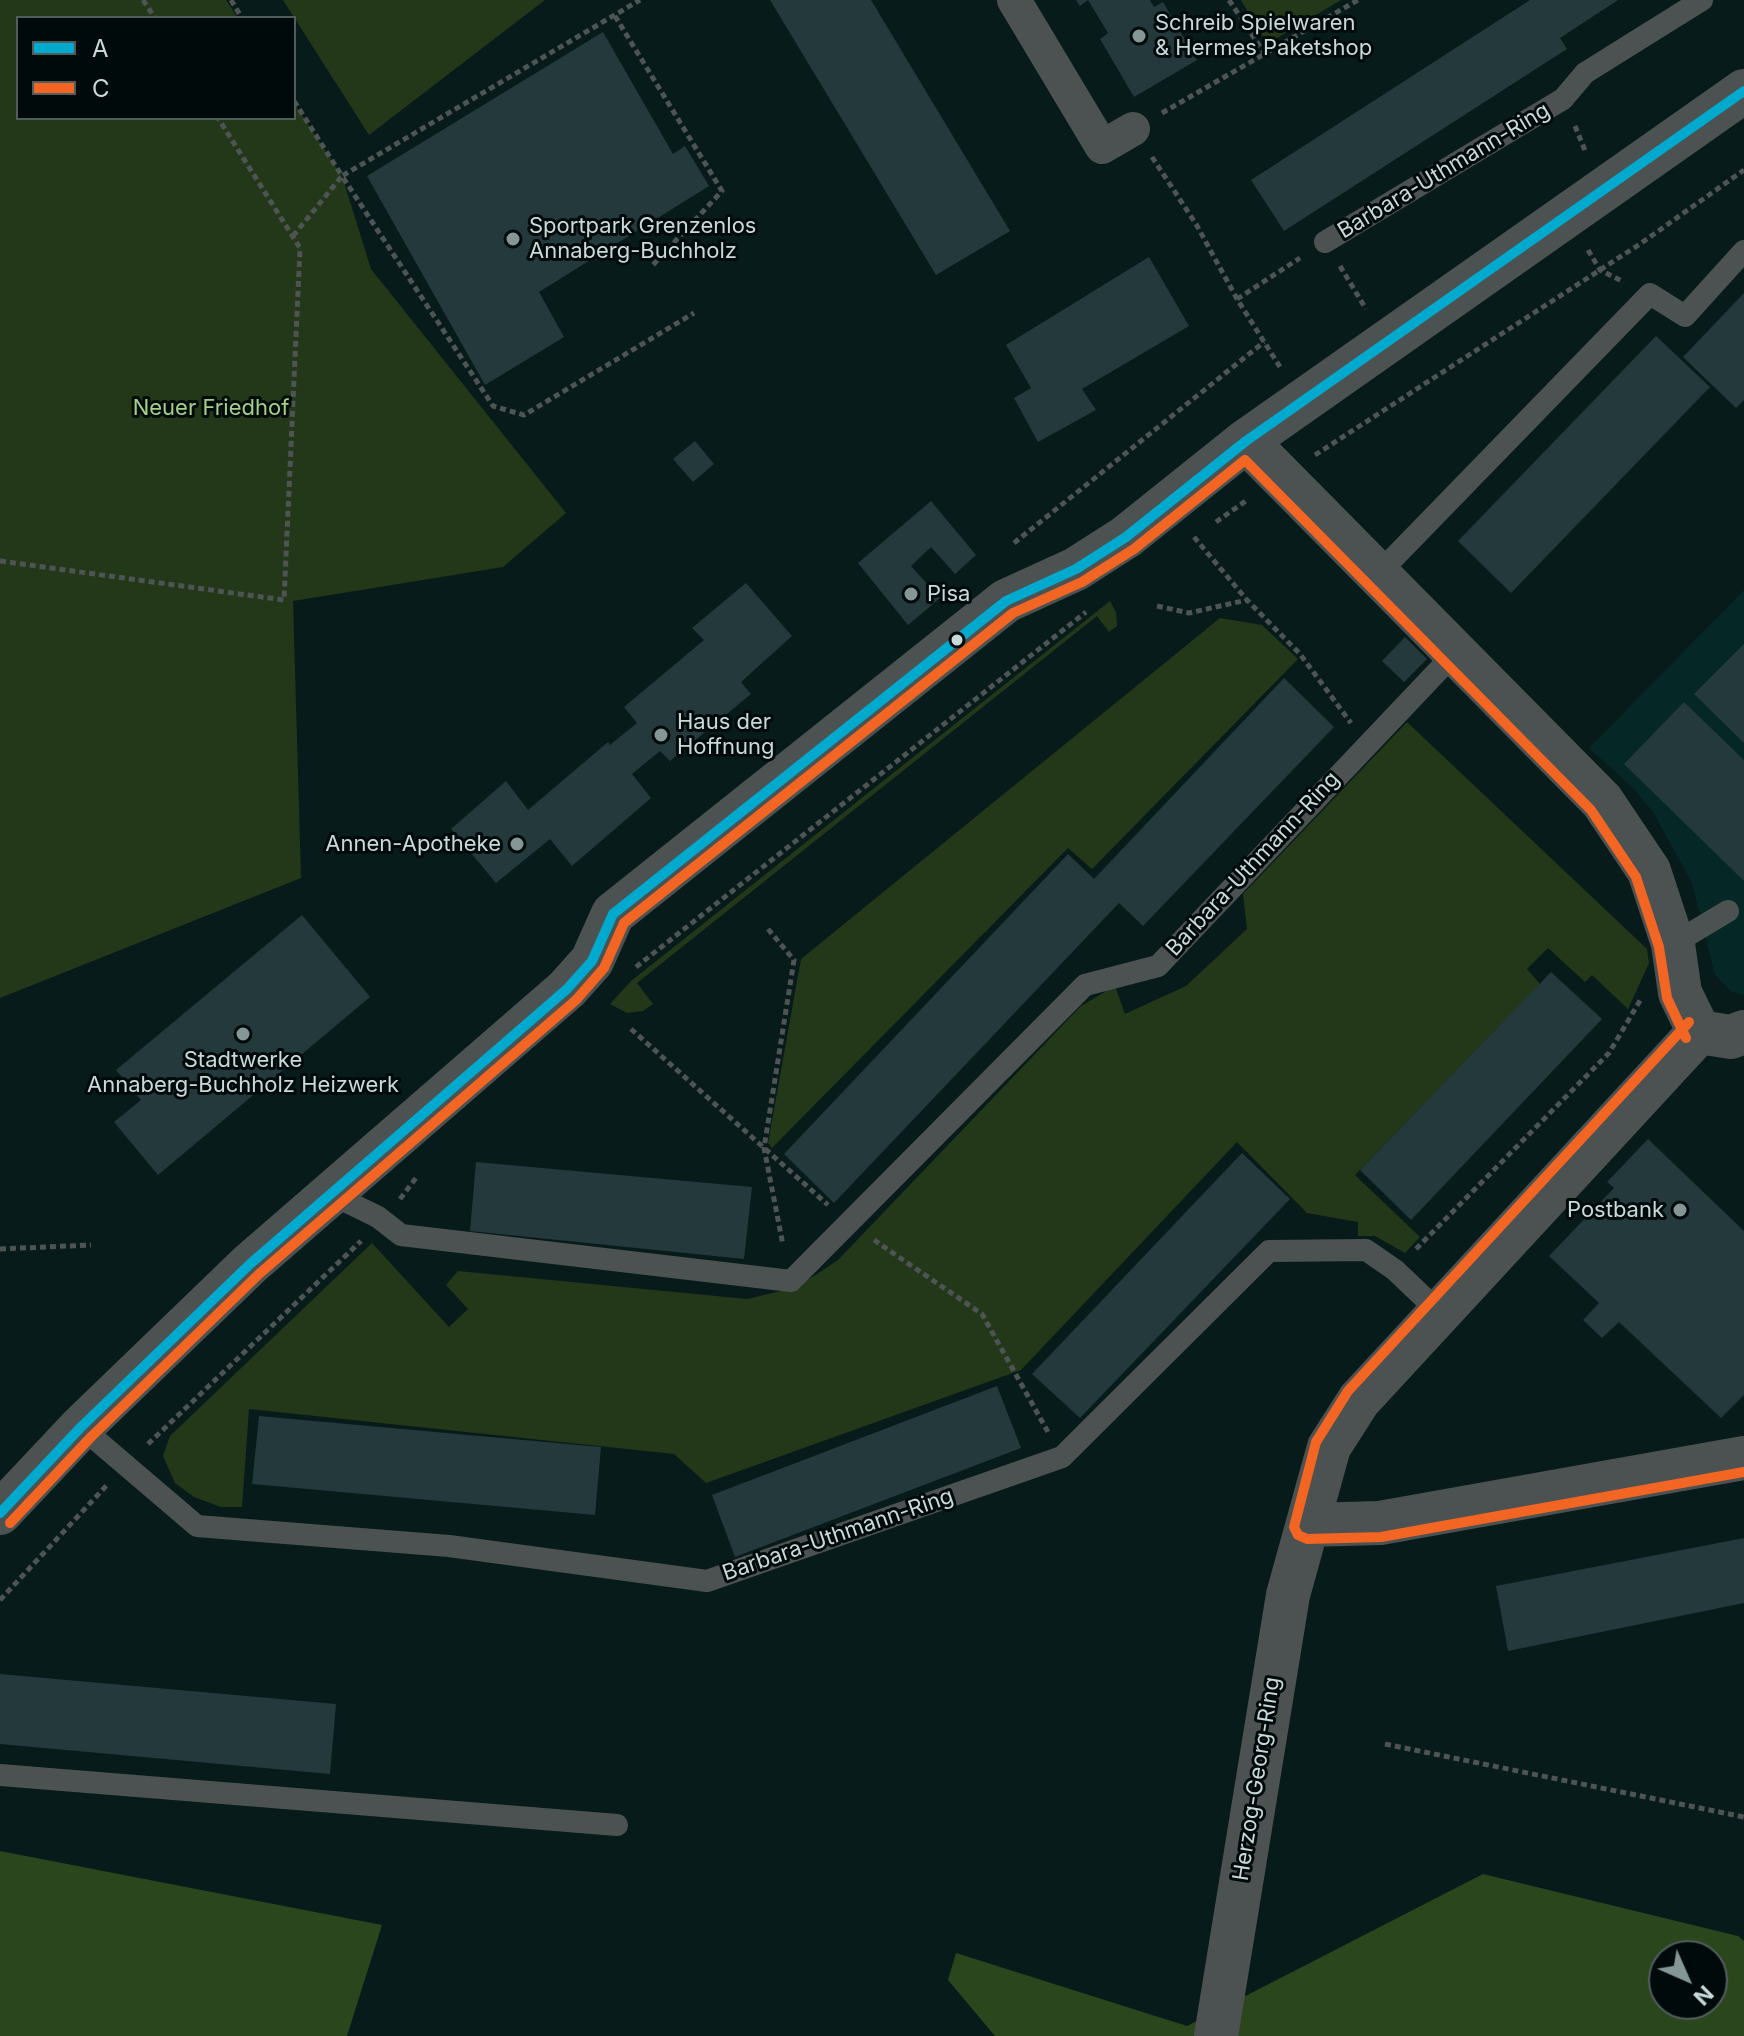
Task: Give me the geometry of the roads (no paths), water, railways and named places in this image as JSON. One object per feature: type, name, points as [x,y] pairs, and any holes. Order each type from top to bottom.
[{"type":"street","points":[[1014,0],[1102,147],[1133,129]]},
{"type":"street","points":[[0,1513],[81,1427],[329,1193],[567,989],[592,961],[613,914],[1006,601],[1076,569],[1126,537],[1246,441],[1744,91]]},
{"type":"street","points":[[1246,441],[1376,576],[1602,801],[1630,838],[1649,871],[1673,944],[1680,993],[1699,1032],[1731,1037],[1744,1032]]},
{"type":"street","name":"Herzog-Georg-Ring","points":[[1216,2036],[1288,1595],[1329,1447],[1359,1400],[1699,1032]]},
{"type":"street","points":[[1308,1525],[1380,1523],[1744,1458]]},
{"type":"lane","name":"Barbara-Uthmann-Ring","points":[[1325,242],[1563,99],[1585,73],[1702,0]]},
{"type":"lane","points":[[1376,576],[1650,294],[1685,316],[1744,251]]},
{"type":"lane","name":"Barbara-Uthmann-Ring","points":[[329,1193],[382,1220],[401,1235],[791,1281],[1085,985],[1158,966],[1366,743],[1455,653]]},
{"type":"lane","points":[[1673,944],[1728,911]]},
{"type":"lane","name":"Barbara-Uthmann-Ring","points":[[81,1427],[197,1526],[449,1546],[707,1581],[1062,1457],[1269,1251],[1366,1250],[1395,1270],[1439,1312]]},
{"type":"lane","points":[[0,1775],[617,1825]]},
{"type":"place","name":"Schreib Spielwaren & Hermes Paketshop","points":[[1139,36]]},
{"type":"place","name":"Sportpark Grenzenlos Annaberg-Buchholz","points":[[513,239]]},
{"type":"place","name":"Pisa","points":[[911,594]]},
{"type":"place","name":"Haus der Hoffnung","points":[[661,735]]},
{"type":"place","name":"Annen-Apotheke","points":[[517,844]]},
{"type":"place","name":"Stadtwerke Annaberg-Buchholz Heizwerk","points":[[243,1034]]},
{"type":"place","name":"Postbank","points":[[1680,1210]]},
{"type":"park label","name":"Neuer Friedhof","points":[[211,408]]}]
